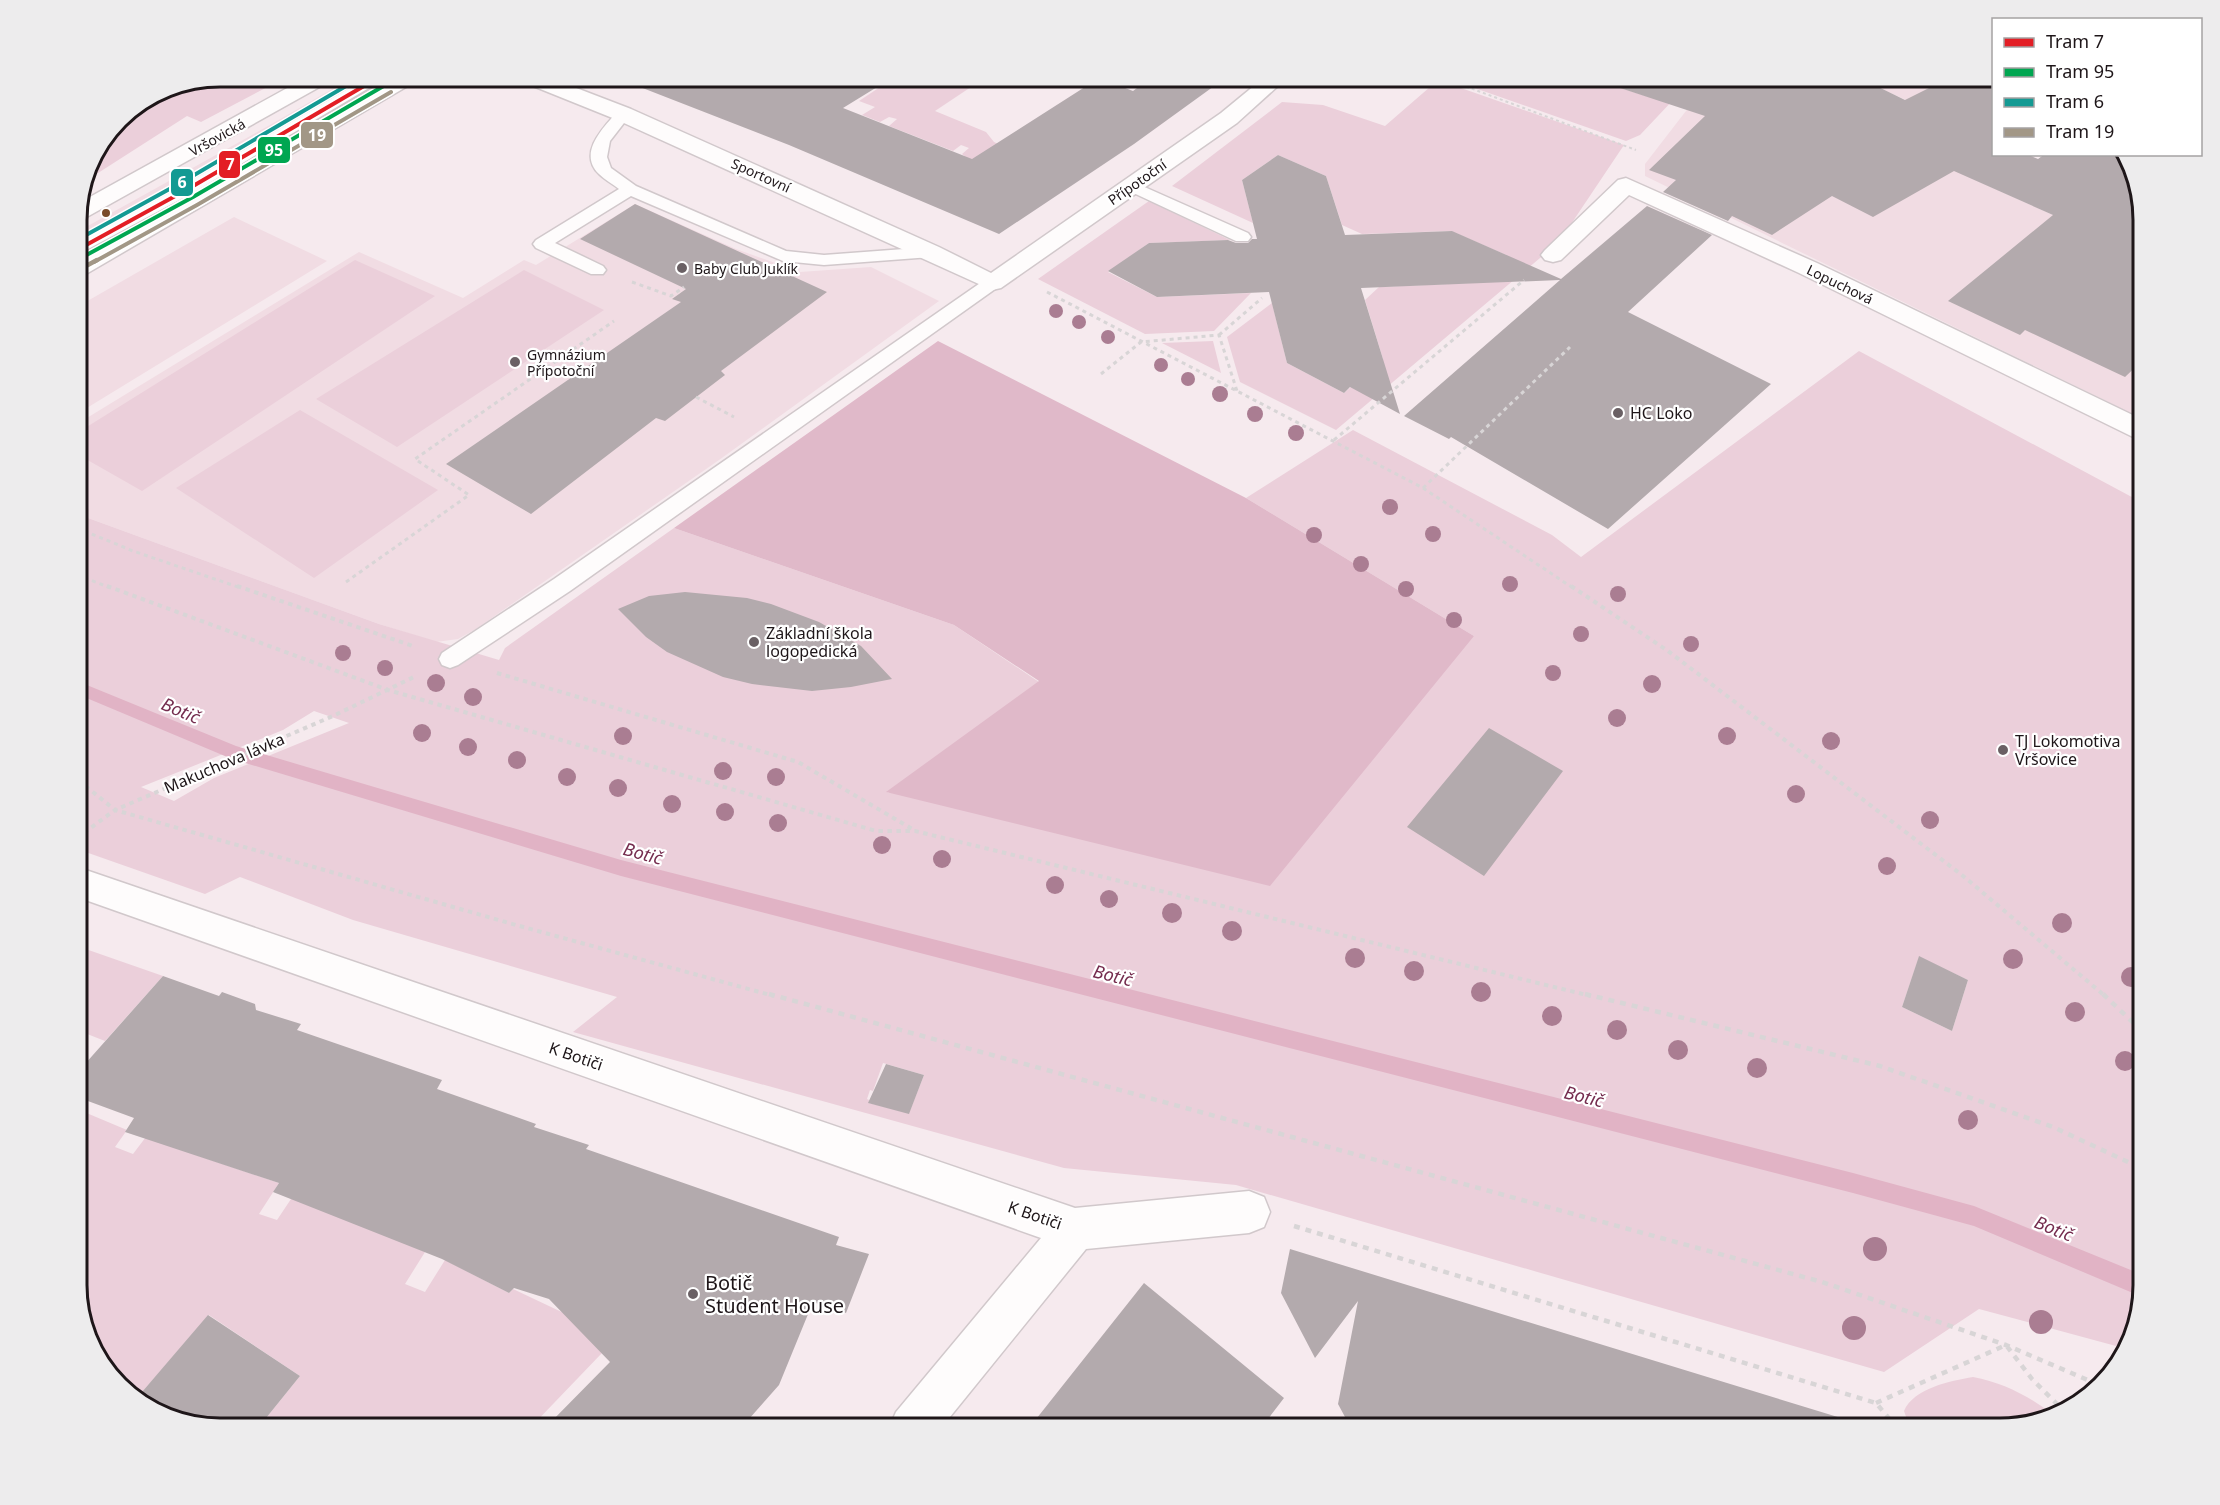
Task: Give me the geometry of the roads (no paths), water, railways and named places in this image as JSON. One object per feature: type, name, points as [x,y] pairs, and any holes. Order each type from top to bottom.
[{"type":"street","name":"Vršovická","points":[[88,207],[305,87]]},
{"type":"street","points":[[87,263],[392,87]]},
{"type":"street","name":"Sportovní","points":[[553,87],[623,114],[931,252],[1000,278]]},
{"type":"street","name":"Přípotoční","points":[[1000,278],[1229,118],[1266,87]]},
{"type":"street","name":"Lopuchová","points":[[1553,255],[1626,185],[1808,268],[2133,426]]},
{"type":"street","name":"K Botiči","points":[[87,885],[1074,1229],[1249,1212]]},
{"type":"street","name":"K Botiči","points":[[920,1418],[1074,1229]]},
{"type":"lane","points":[[87,232],[222,158],[344,87]]},
{"type":"lane","points":[[87,244],[209,177],[363,87]]},
{"type":"lane","points":[[623,114],[602,140],[599,157],[604,170],[630,189],[783,256],[824,260],[931,252]]},
{"type":"lane","points":[[1137,183],[1247,234]]},
{"type":"lane","points":[[597,270],[542,244],[630,189]]},
{"type":"lane","points":[[450,659],[572,579],[1000,278]]},
{"type":"waterway","name":"Botič","points":[[87,691],[232,752],[621,868],[1853,1183],[1974,1216],[2133,1282]]},
{"type":"tram line","name":"6","points":[[87,234],[184,181],[344,87]]},
{"type":"tram line","name":"7","points":[[87,245],[188,189],[362,87]]},
{"type":"tram line","name":"95","points":[[87,255],[193,197],[382,87]]},
{"type":"tram line","name":"19","points":[[87,265],[197,205],[391,92]]},
{"type":"place","name":"Baby Club Juklík","points":[[682,268]]},
{"type":"place","name":"Gymnázium Přípotoční","points":[[515,362]]},
{"type":"place","name":"HC Loko","points":[[1618,413]]},
{"type":"place","name":"Základní škola logopedická","points":[[754,642]]},
{"type":"place","name":"TJ Lokomotiva Vršovice","points":[[2003,750]]},
{"type":"place","name":"Botič Student House","points":[[693,1294]]}]
